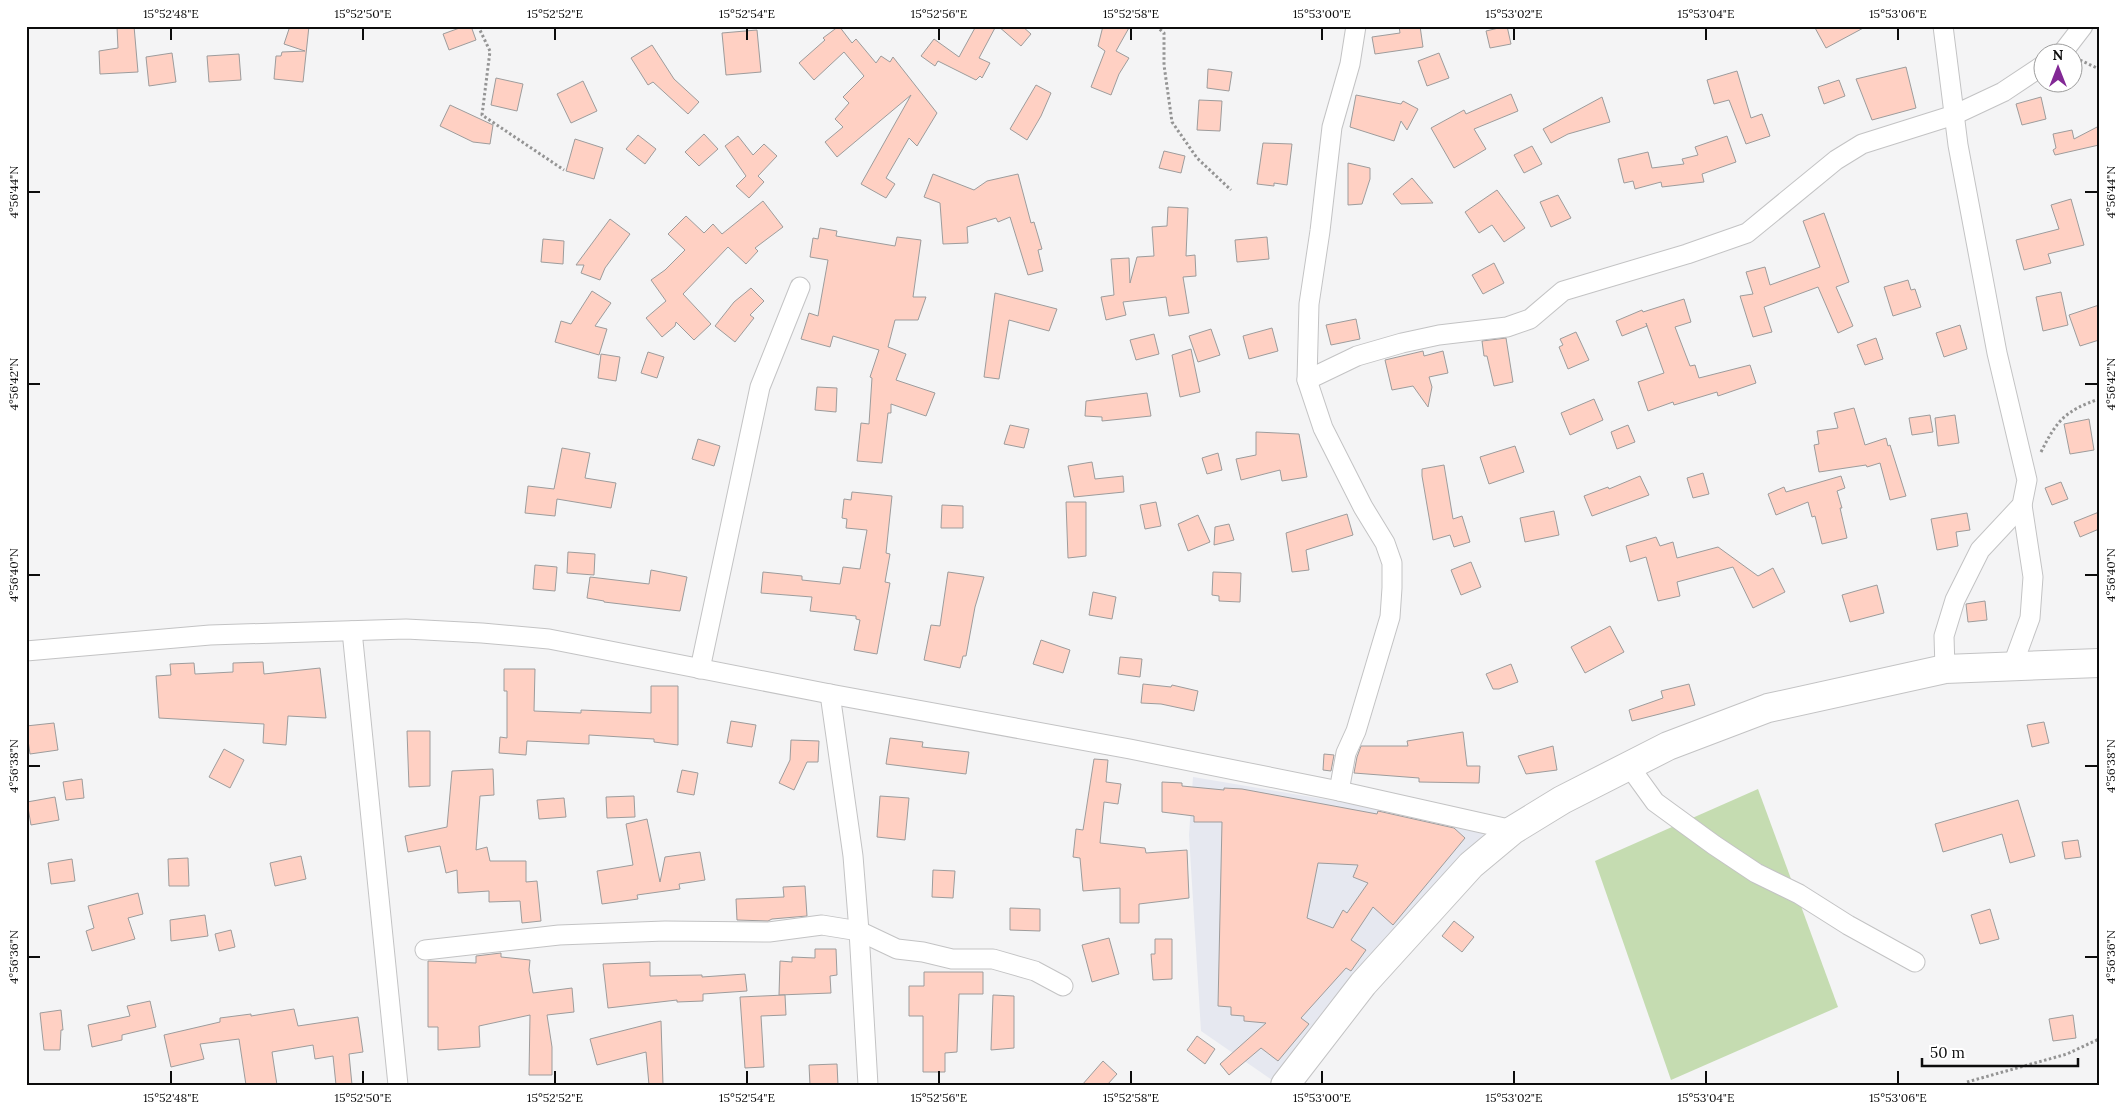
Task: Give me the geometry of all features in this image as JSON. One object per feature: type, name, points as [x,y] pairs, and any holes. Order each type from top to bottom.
[{"type":"main road","points":[[1285,1085],[1363,984],[1471,864],[1513,830],[1562,800],[1668,746],[1768,708],[1945,669],[2099,663]]},
{"type":"street","points":[[1339,791],[1346,753],[1356,731],[1390,617],[1392,563],[1385,543],[1363,507],[1323,428],[1307,380],[1308,304],[1321,223],[1332,127],[1350,64],[1356,26]]},
{"type":"street","points":[[1943,26],[1958,145],[1997,353],[2027,480],[2022,505],[2033,577],[2030,618],[2012,666]]},
{"type":"street","points":[[2071,42],[2083,26]]},
{"type":"street","points":[[1307,380],[1357,356],[1402,343],[1439,335],[1507,327],[1530,319],[1563,291],[1747,234],[1836,160],[1862,144],[1954,115],[2003,92],[2032,73]]},
{"type":"street","points":[[700,669],[760,387],[800,287]]},
{"type":"street","points":[[1945,669],[1944,636],[1955,600],[1980,550],[2022,505]]},
{"type":"street","points":[[26,651],[210,635],[406,629],[548,639],[830,694],[1130,749],[1339,791],[1513,830]]},
{"type":"street","points":[[352,631],[398,1085]]},
{"type":"street","points":[[830,694],[853,856],[868,1085]]},
{"type":"street","points":[[1629,766],[1655,802],[1714,845],[1756,873],[1799,894],[1848,926],[1915,962]]},
{"type":"street","points":[[425,950],[577,934],[688,931],[769,932],[822,925],[859,931],[897,949],[952,958],[993,959],[1035,971],[1063,986]]},
{"type":"path","points":[[478,26],[490,51],[482,115],[564,170]]},
{"type":"path","points":[[1156,26],[1164,33],[1164,66],[1172,122],[1197,158],[1230,190]]},
{"type":"path","points":[[2082,61],[2099,68]]},
{"type":"path","points":[[2027,480],[2051,432],[2065,414],[2099,399]]},
{"type":"path","points":[[1967,1082],[2067,1054],[2099,1039]]},
{"type":"shaded area","points":[[1193,777],[1388,810],[1486,832],[1356,986],[1272,1080],[1201,1031],[1189,835]]},
{"type":"green space","points":[[1758,789],[1838,1007],[1671,1080],[1595,861]]},
{"type":"building","points":[[134,26],[138,72],[100,74],[99,51],[118,48],[117,27]]},
{"type":"building","points":[[290,26],[309,26],[303,82],[274,79],[276,56],[281,56],[282,52],[305,51],[284,44]]},
{"type":"building","points":[[465,26],[471,26],[476,40],[449,50],[443,34]]},
{"type":"building","points":[[839,26],[852,43],[856,39],[876,63],[881,56],[890,62],[893,57],[937,113],[917,146],[909,138],[886,178],[895,184],[886,198],[861,184],[911,95],[837,157],[825,142],[843,127],[835,119],[849,103],[843,97],[864,76],[844,52],[814,80],[799,63],[825,40],[823,38]]},
{"type":"building","points":[[976,26],[996,26],[979,58],[990,63],[982,78],[980,76],[976,80],[938,61],[935,66],[921,56],[934,39],[959,57]]},
{"type":"building","points":[[998,26],[1022,26],[1031,34],[1021,46]]},
{"type":"building","points":[[1103,26],[1130,26],[1116,51],[1129,58],[1119,74],[1111,95],[1091,87],[1105,51],[1098,46]]},
{"type":"building","points":[[1399,26],[1420,26],[1423,47],[1375,54],[1372,37],[1400,33]]},
{"type":"building","points":[[1507,26],[1511,44],[1490,48],[1486,31]]},
{"type":"building","points":[[1814,26],[1867,26],[1826,48]]},
{"type":"building","points":[[757,30],[761,72],[726,75],[722,33]]},
{"type":"building","points":[[652,45],[674,79],[699,102],[688,114],[653,82],[648,85],[631,58]]},
{"type":"building","points":[[172,53],[176,82],[149,86],[146,57]]},
{"type":"building","points":[[1439,53],[1449,78],[1427,86],[1418,61]]},
{"type":"building","points":[[239,54],[241,80],[209,82],[207,56]]},
{"type":"building","points":[[1906,67],[1916,108],[1872,120],[1856,79]]},
{"type":"building","points":[[1208,69],[1232,72],[1229,91],[1207,88]]},
{"type":"building","points":[[1737,71],[1751,118],[1762,114],[1770,136],[1746,144],[1729,100],[1714,104],[1707,80]]},
{"type":"building","points":[[496,78],[523,84],[517,111],[491,105]]},
{"type":"building","points":[[1839,80],[1845,96],[1824,104],[1818,87]]},
{"type":"building","points":[[583,81],[597,111],[571,123],[557,94]]},
{"type":"building","points":[[1036,85],[1051,93],[1041,116],[1027,140],[1010,129]]},
{"type":"building","points":[[1511,94],[1518,111],[1474,129],[1486,149],[1454,168],[1431,128],[1464,110],[1466,114]]},
{"type":"building","points":[[1356,95],[1401,104],[1403,101],[1418,109],[1407,130],[1401,121],[1394,141],[1350,127]]},
{"type":"building","points":[[1602,97],[1610,122],[1568,134],[1551,143],[1543,129]]},
{"type":"building","points":[[2041,97],[2046,119],[2022,125],[2016,104]]},
{"type":"building","points":[[1199,100],[1222,101],[1220,131],[1197,130]]},
{"type":"building","points":[[450,105],[493,125],[490,144],[473,142],[440,126]]},
{"type":"building","points":[[2099,126],[2099,145],[2055,155],[2053,150],[2056,148],[2053,134],[2072,130],[2074,139]]},
{"type":"building","points":[[704,134],[718,149],[699,166],[685,152]]},
{"type":"building","points":[[638,135],[656,149],[645,164],[626,149]]},
{"type":"building","points":[[738,136],[753,155],[764,144],[777,156],[758,176],[764,182],[749,198],[736,186],[746,176],[725,146]]},
{"type":"building","points":[[1727,136],[1736,162],[1702,174],[1704,182],[1662,187],[1661,182],[1635,189],[1633,181],[1624,183],[1618,159],[1648,152],[1652,168],[1684,164],[1682,159],[1698,155],[1695,147]]},
{"type":"building","points":[[575,139],[603,148],[594,179],[566,171]]},
{"type":"building","points":[[1263,143],[1292,144],[1287,185],[1274,183],[1274,186],[1257,184]]},
{"type":"building","points":[[1532,146],[1542,164],[1524,173],[1514,155]]},
{"type":"building","points":[[1164,151],[1185,156],[1181,173],[1159,168]]},
{"type":"building","points":[[1348,163],[1370,168],[1370,179],[1362,204],[1348,205]]},
{"type":"building","points":[[933,174],[974,190],[987,181],[1018,174],[1031,223],[1034,222],[1042,249],[1038,250],[1043,271],[1028,275],[1010,217],[998,222],[996,218],[967,227],[968,243],[943,244],[940,203],[924,197]]},
{"type":"building","points":[[1412,178],[1433,203],[1401,204],[1393,194]]},
{"type":"building","points":[[1497,190],[1525,228],[1504,242],[1492,225],[1479,233],[1465,212]]},
{"type":"building","points":[[1558,195],[1571,218],[1551,227],[1540,202]]},
{"type":"building","points":[[2071,199],[2084,245],[2048,254],[2051,263],[2024,270],[2016,240],[2059,229],[2051,205]]},
{"type":"building","points":[[763,201],[783,227],[755,248],[758,251],[746,264],[728,247],[683,294],[711,324],[694,340],[676,322],[675,326],[662,337],[646,318],[666,301],[651,280],[665,270],[685,250],[668,234],[686,216],[704,233],[713,224],[722,234]]},
{"type":"building","points":[[1168,207],[1188,208],[1186,256],[1195,255],[1196,276],[1183,277],[1189,313],[1169,316],[1166,297],[1123,302],[1126,315],[1106,320],[1101,297],[1114,295],[1111,259],[1129,258],[1130,283],[1137,257],[1154,256],[1152,227],[1167,226]]},
{"type":"building","points":[[1824,213],[1849,282],[1836,287],[1853,326],[1838,333],[1818,287],[1764,307],[1772,332],[1753,337],[1740,296],[1753,294],[1746,272],[1765,267],[1770,285],[1820,267],[1803,221]]},
{"type":"building","points":[[610,219],[630,234],[605,268],[600,280],[581,273],[584,265],[576,265]]},
{"type":"building","points":[[820,228],[837,231],[836,236],[895,246],[897,237],[921,240],[913,297],[926,297],[918,320],[895,320],[888,347],[906,354],[896,380],[935,393],[926,416],[891,404],[891,413],[888,413],[882,463],[857,461],[861,423],[869,424],[872,378],[870,377],[879,350],[833,336],[830,347],[801,339],[809,313],[818,316],[828,260],[810,257],[813,238],[818,239]]},
{"type":"building","points":[[1267,237],[1269,259],[1237,262],[1235,240]]},
{"type":"building","points":[[543,239],[564,241],[563,264],[541,262]]},
{"type":"building","points":[[1494,263],[1504,283],[1483,294],[1472,275]]},
{"type":"building","points":[[1908,280],[1911,290],[1915,289],[1921,307],[1893,316],[1884,287]]},
{"type":"building","points":[[751,288],[764,301],[750,315],[754,318],[735,342],[715,326],[734,302]]},
{"type":"building","points":[[592,291],[611,303],[595,326],[607,329],[599,355],[555,342],[561,321],[571,324]]},
{"type":"building","points":[[2061,292],[2068,325],[2043,331],[2036,297]]},
{"type":"building","points":[[995,293],[1057,309],[1049,331],[1009,320],[999,379],[984,377]]},
{"type":"building","points":[[1684,299],[1691,322],[1675,327],[1690,366],[1695,365],[1699,378],[1750,365],[1756,383],[1718,396],[1717,392],[1674,405],[1673,402],[1648,411],[1638,382],[1664,373],[1646,323],[1647,326],[1622,336],[1616,321],[1642,310],[1643,312]]},
{"type":"building","points":[[2099,305],[2099,340],[2080,346],[2069,315]]},
{"type":"building","points":[[1356,319],[1360,339],[1331,345],[1326,325]]},
{"type":"building","points":[[1960,325],[1967,349],[1944,357],[1936,333]]},
{"type":"building","points":[[1272,328],[1278,351],[1249,359],[1243,336]]},
{"type":"building","points":[[1211,329],[1220,355],[1198,362],[1189,336]]},
{"type":"building","points":[[1576,332],[1589,360],[1568,369],[1559,347],[1563,345],[1560,339]]},
{"type":"building","points":[[1154,334],[1159,354],[1136,360],[1130,340]]},
{"type":"building","points":[[1506,338],[1513,382],[1494,386],[1487,356],[1484,356],[1482,341]]},
{"type":"building","points":[[1876,338],[1883,359],[1865,365],[1857,345]]},
{"type":"building","points":[[1191,349],[1200,392],[1180,397],[1172,355]]},
{"type":"building","points":[[1423,351],[1424,356],[1443,351],[1448,373],[1429,377],[1432,387],[1428,407],[1413,386],[1392,390],[1385,360]]},
{"type":"building","points":[[648,352],[664,357],[657,378],[641,373]]},
{"type":"building","points":[[601,354],[620,357],[616,381],[598,378]]},
{"type":"building","points":[[817,387],[837,388],[836,412],[815,410]]},
{"type":"building","points":[[1147,393],[1151,416],[1102,421],[1102,417],[1085,416],[1086,401]]},
{"type":"building","points":[[1594,399],[1603,420],[1570,435],[1561,413]]},
{"type":"building","points":[[1854,408],[1865,445],[1886,438],[1906,496],[1890,500],[1880,463],[1867,467],[1866,465],[1819,472],[1814,445],[1819,444],[1817,431],[1838,428],[1834,413]]},
{"type":"building","points":[[1930,415],[1933,432],[1912,435],[1909,418]]},
{"type":"building","points":[[1955,415],[1959,443],[1938,446],[1935,418]]},
{"type":"building","points":[[2089,419],[2094,450],[2070,454],[2064,424]]},
{"type":"building","points":[[1010,425],[1029,429],[1024,448],[1004,444]]},
{"type":"building","points":[[1628,425],[1635,442],[1617,449],[1611,432]]},
{"type":"building","points":[[1256,432],[1299,434],[1307,477],[1282,481],[1280,470],[1241,480],[1236,459],[1256,455]]},
{"type":"building","points":[[698,439],[720,446],[714,466],[692,459]]},
{"type":"building","points":[[1515,446],[1524,472],[1489,484],[1480,457]]},
{"type":"building","points":[[562,448],[590,453],[585,478],[616,483],[611,508],[557,499],[555,516],[525,513],[528,486],[554,489]]},
{"type":"building","points":[[1218,453],[1222,470],[1207,474],[1202,458]]},
{"type":"building","points":[[1092,462],[1095,479],[1123,476],[1124,492],[1074,497],[1068,466]]},
{"type":"building","points":[[1444,465],[1453,519],[1462,516],[1470,542],[1454,547],[1450,535],[1433,540],[1422,476],[1422,469]]},
{"type":"building","points":[[1703,473],[1709,494],[1693,498],[1687,478]]},
{"type":"building","points":[[1640,476],[1649,495],[1592,516],[1584,496],[1608,487],[1609,489]]},
{"type":"building","points":[[1841,476],[1845,488],[1837,491],[1847,538],[1822,544],[1815,516],[1812,517],[1808,502],[1776,515],[1768,494],[1784,487],[1786,492]]},
{"type":"building","points":[[2061,482],[2068,499],[2052,505],[2045,488]]},
{"type":"building","points":[[852,492],[892,496],[886,553],[890,554],[885,582],[890,583],[877,654],[854,650],[860,620],[856,619],[856,616],[810,611],[812,597],[761,593],[763,572],[802,576],[802,580],[840,584],[843,567],[860,569],[867,530],[846,528],[847,519],[842,518],[844,499],[851,500]]},
{"type":"building","points":[[1066,502],[1086,502],[1086,556],[1068,558]]},
{"type":"building","points":[[1156,502],[1161,526],[1145,529],[1140,505]]},
{"type":"building","points":[[942,505],[963,506],[963,528],[941,528]]},
{"type":"building","points":[[1554,511],[1559,535],[1525,542],[1520,518]]},
{"type":"building","points":[[2099,512],[2099,529],[2080,537],[2074,522]]},
{"type":"building","points":[[1967,513],[1970,530],[1956,532],[1958,546],[1937,550],[1931,519]]},
{"type":"building","points":[[1347,514],[1353,535],[1306,550],[1309,570],[1292,572],[1286,533]]},
{"type":"building","points":[[1198,515],[1210,542],[1188,551],[1178,524]]},
{"type":"building","points":[[1229,524],[1234,540],[1214,545],[1215,527]]},
{"type":"building","points":[[1656,537],[1660,546],[1673,542],[1677,558],[1718,547],[1758,576],[1773,568],[1785,592],[1753,608],[1733,567],[1677,582],[1680,596],[1658,601],[1646,557],[1630,562],[1626,546]]},
{"type":"building","points":[[568,552],[595,554],[594,575],[567,573]]},
{"type":"building","points":[[1471,562],[1481,587],[1461,595],[1451,570]]},
{"type":"building","points":[[535,565],[557,567],[555,591],[533,589]]},
{"type":"building","points":[[651,570],[687,577],[680,611],[604,602],[587,598],[590,577],[649,584]]},
{"type":"building","points":[[948,572],[984,577],[975,607],[966,656],[963,656],[960,668],[924,660],[931,625],[940,626]]},
{"type":"building","points":[[1213,572],[1241,573],[1240,602],[1219,601],[1219,596],[1212,595]]},
{"type":"building","points":[[1877,585],[1884,613],[1850,622],[1842,595]]},
{"type":"building","points":[[1093,592],[1116,597],[1112,619],[1089,615]]},
{"type":"building","points":[[1985,601],[1987,620],[1968,622],[1966,604]]},
{"type":"building","points":[[1610,626],[1624,652],[1585,673],[1571,647]]},
{"type":"building","points":[[1041,640],[1070,650],[1063,673],[1033,664]]},
{"type":"building","points":[[1120,657],[1142,659],[1140,677],[1118,674]]},
{"type":"building","points":[[263,662],[264,674],[320,668],[326,718],[288,716],[286,745],[263,743],[264,724],[159,718],[156,676],[171,675],[170,664],[194,663],[195,674],[233,672],[233,663]]},
{"type":"building","points":[[1511,664],[1518,682],[1499,689],[1493,689],[1486,674]]},
{"type":"building","points":[[504,669],[535,669],[534,711],[581,713],[581,710],[651,713],[651,686],[678,686],[678,745],[654,742],[654,739],[589,735],[589,744],[527,741],[526,755],[499,753],[500,737],[507,738],[507,691],[504,691]]},
{"type":"building","points":[[1143,684],[1171,687],[1172,685],[1198,691],[1194,711],[1161,704],[1141,703]]},
{"type":"building","points":[[1689,684],[1695,705],[1632,721],[1629,710],[1663,698],[1661,691]]},
{"type":"building","points":[[731,721],[756,725],[752,747],[727,743]]},
{"type":"building","points":[[2044,722],[2049,743],[2032,747],[2027,725]]},
{"type":"building","points":[[54,723],[58,750],[30,754],[26,726]]},
{"type":"building","points":[[407,731],[430,731],[430,786],[409,787]]},
{"type":"building","points":[[1463,732],[1467,766],[1480,766],[1479,783],[1419,782],[1419,778],[1354,773],[1361,746],[1408,746],[1407,741]]},
{"type":"building","points":[[890,738],[923,742],[922,747],[969,752],[966,774],[886,764]]},
{"type":"building","points":[[791,740],[819,741],[818,762],[807,762],[794,790],[779,783],[790,760]]},
{"type":"building","points":[[1553,746],[1557,770],[1526,774],[1518,756]]},
{"type":"building","points":[[224,749],[244,760],[230,788],[209,777]]},
{"type":"building","points":[[1324,754],[1334,755],[1331,771],[1323,770]]},
{"type":"building","points":[[1094,759],[1108,760],[1106,782],[1121,784],[1118,804],[1104,802],[1100,843],[1145,848],[1146,853],[1187,850],[1189,898],[1139,904],[1139,923],[1120,923],[1120,888],[1083,891],[1080,858],[1073,857],[1076,829],[1083,830]]},
{"type":"building","points":[[493,769],[494,795],[480,796],[476,850],[487,847],[490,861],[526,861],[526,882],[537,881],[541,921],[522,923],[520,901],[489,902],[489,891],[458,893],[457,870],[446,873],[440,846],[408,852],[405,836],[447,827],[452,771]]},
{"type":"building","points":[[682,770],[698,773],[694,795],[677,792]]},
{"type":"building","points":[[82,779],[84,798],[66,800],[63,782]]},
{"type":"building","points":[[1162,782],[1182,783],[1182,786],[1224,790],[1224,788],[1242,789],[1377,814],[1378,811],[1454,828],[1465,838],[1393,925],[1373,907],[1351,940],[1366,950],[1351,971],[1346,968],[1301,1018],[1309,1024],[1278,1061],[1261,1048],[1229,1075],[1220,1064],[1266,1023],[1244,1021],[1244,1016],[1231,1015],[1231,1007],[1218,1006],[1222,822],[1194,822],[1194,816],[1162,812]],"holes":[[[1318,863],[1358,865],[1353,877],[1368,883],[1347,913],[1343,910],[1333,928],[1307,918]]]},
{"type":"building","points":[[634,796],[635,817],[607,818],[606,797]]},
{"type":"building","points":[[880,796],[909,798],[905,840],[877,837]]},
{"type":"building","points":[[55,797],[59,820],[31,825],[27,802]]},
{"type":"building","points":[[564,798],[566,817],[539,819],[537,800]]},
{"type":"building","points":[[2018,800],[2035,856],[2010,863],[2002,834],[1943,852],[1935,824]]},
{"type":"building","points":[[647,819],[660,882],[665,857],[700,852],[705,880],[679,884],[680,889],[637,895],[638,899],[602,904],[597,871],[633,865],[626,824]]},
{"type":"building","points":[[2078,840],[2081,857],[2065,859],[2062,842]]},
{"type":"building","points":[[301,856],[306,879],[275,886],[270,863]]},
{"type":"building","points":[[188,858],[189,886],[169,886],[168,859]]},
{"type":"building","points":[[72,859],[75,881],[51,884],[48,863]]},
{"type":"building","points":[[933,870],[955,871],[953,898],[932,897]]},
{"type":"building","points":[[805,886],[807,916],[768,921],[737,920],[736,899],[784,897],[783,887]]},
{"type":"building","points":[[138,893],[143,914],[128,918],[135,939],[92,951],[86,931],[94,928],[88,906]]},
{"type":"building","points":[[1010,908],[1040,909],[1040,931],[1010,930]]},
{"type":"building","points":[[1990,909],[1999,939],[1980,944],[1971,915]]},
{"type":"building","points":[[205,915],[208,936],[171,941],[170,920]]},
{"type":"building","points":[[1454,921],[1474,937],[1462,952],[1442,936]]},
{"type":"building","points":[[231,930],[235,947],[219,951],[215,934]]},
{"type":"building","points":[[1109,938],[1119,974],[1092,982],[1082,945]]},
{"type":"building","points":[[1155,939],[1172,939],[1172,979],[1153,980],[1151,954],[1155,954]]},
{"type":"building","points":[[815,949],[836,949],[837,975],[830,976],[831,993],[779,995],[780,961],[792,962],[792,957],[815,958]]},
{"type":"building","points":[[501,953],[501,957],[530,960],[529,970],[533,993],[572,988],[574,1012],[547,1015],[552,1047],[552,1075],[529,1075],[530,1015],[479,1026],[480,1047],[438,1050],[438,1027],[428,1027],[428,961],[476,963],[476,956]]},
{"type":"building","points":[[650,962],[650,976],[702,975],[702,977],[745,974],[747,991],[703,994],[703,1001],[677,1002],[677,1000],[608,1008],[603,964]]},
{"type":"building","points":[[924,972],[983,972],[983,994],[959,994],[957,1052],[945,1053],[945,1072],[923,1072],[923,1016],[909,1016],[909,986],[924,986]]},
{"type":"building","points":[[785,995],[786,1015],[761,1016],[764,1067],[745,1068],[740,997]]},
{"type":"building","points":[[993,995],[1014,996],[1014,1048],[991,1050]]},
{"type":"building","points":[[150,1001],[156,1027],[122,1035],[122,1040],[92,1047],[88,1025],[130,1016],[127,1006]]},
{"type":"building","points":[[294,1009],[298,1026],[358,1017],[363,1052],[349,1054],[352,1085],[336,1085],[333,1056],[315,1059],[313,1045],[272,1052],[277,1085],[246,1085],[239,1039],[200,1044],[204,1059],[171,1067],[164,1035],[220,1022],[220,1018],[251,1014],[251,1016]]},
{"type":"building","points":[[61,1010],[63,1030],[61,1030],[60,1050],[44,1050],[40,1013]]},
{"type":"building","points":[[2073,1015],[2076,1038],[2053,1041],[2049,1019]]},
{"type":"building","points":[[661,1021],[663,1085],[649,1085],[646,1052],[597,1065],[590,1039]]},
{"type":"building","points":[[1197,1036],[1215,1049],[1205,1064],[1187,1050]]},
{"type":"building","points":[[1103,1061],[1117,1074],[1107,1085],[1082,1085]]},
{"type":"building","points":[[837,1064],[838,1085],[810,1085],[809,1065]]}]
